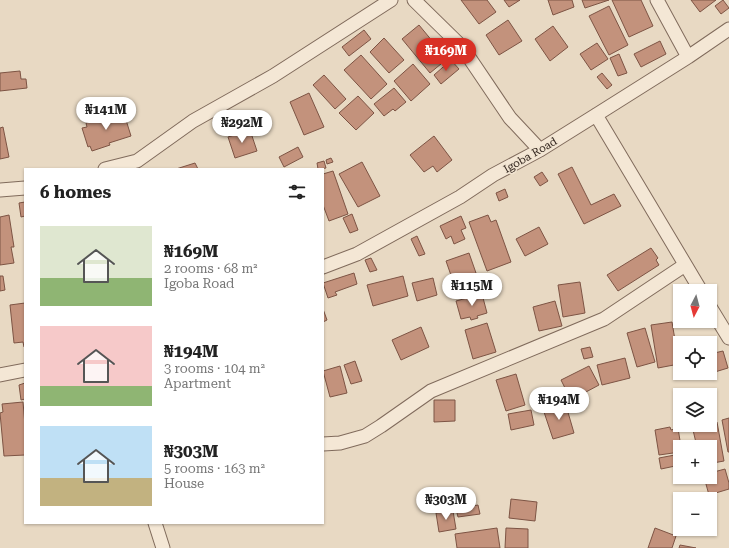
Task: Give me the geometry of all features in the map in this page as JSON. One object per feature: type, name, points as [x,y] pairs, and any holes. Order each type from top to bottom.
[{"type":"street","points":[[109,168],[137,161],[193,122],[273,76],[391,0]]},
{"type":"street","points":[[414,0],[462,47],[510,118],[540,150]]},
{"type":"street","points":[[657,0],[688,57]]},
{"type":"street","name":"Igoba Road","points":[[324,267],[357,254],[460,197],[494,175],[540,150],[596,116],[729,29]]},
{"type":"street","points":[[596,116],[697,284]]},
{"type":"street","points":[[0,190],[24,188]]},
{"type":"street","points":[[324,444],[340,443],[365,436],[431,391],[604,319],[685,265]]},
{"type":"street","points":[[717,318],[729,338]]},
{"type":"street","points":[[0,375],[24,370]]},
{"type":"street","points":[[155,524],[163,548]]},
{"type":"building","points":[[461,0],[487,0],[496,12],[479,24]]},
{"type":"building","points":[[504,0],[520,0],[509,7]]},
{"type":"building","points":[[548,0],[572,0],[574,7],[553,15]]},
{"type":"building","points":[[582,0],[609,0],[585,8]]},
{"type":"building","points":[[612,0],[641,0],[653,26],[629,37]]},
{"type":"building","points":[[691,0],[716,0],[700,12]]},
{"type":"building","points":[[723,0],[729,8],[721,14],[715,6]]},
{"type":"building","points":[[609,6],[628,45],[609,55],[589,16]]},
{"type":"building","points":[[508,20],[522,41],[499,55],[486,35]]},
{"type":"building","points":[[419,25],[447,59],[430,73],[402,39]]},
{"type":"building","points":[[553,26],[568,47],[550,61],[535,39]]},
{"type":"building","points":[[364,30],[371,39],[349,56],[342,47]]},
{"type":"building","points":[[384,38],[404,60],[389,73],[370,52]]},
{"type":"building","points":[[660,41],[666,54],[641,67],[634,54]]},
{"type":"building","points":[[597,43],[608,59],[591,70],[580,54]]},
{"type":"building","points":[[619,54],[627,73],[618,76],[610,58]]},
{"type":"building","points":[[361,55],[387,84],[371,99],[344,70]]},
{"type":"building","points":[[451,60],[459,69],[441,84],[434,75]]},
{"type":"building","points":[[413,64],[430,84],[411,101],[394,81]]},
{"type":"building","points":[[20,71],[21,79],[26,79],[27,88],[0,91],[0,73]]},
{"type":"building","points":[[602,73],[612,85],[607,89],[597,77]]},
{"type":"building","points":[[324,75],[346,99],[335,109],[313,85]]},
{"type":"building","points":[[394,88],[406,102],[395,111],[393,109],[384,116],[374,104]]},
{"type":"building","points":[[309,93],[324,127],[304,135],[290,102]]},
{"type":"building","points":[[358,96],[374,113],[356,130],[339,113]]},
{"type":"building","points":[[121,112],[124,121],[126,120],[131,136],[109,143],[110,145],[92,151],[90,146],[88,147],[82,128],[87,127],[86,123]]},
{"type":"building","points":[[3,127],[9,157],[0,159],[0,128]]},
{"type":"building","points":[[250,130],[257,151],[235,158],[228,137]]},
{"type":"building","points":[[434,136],[452,160],[437,172],[433,166],[424,172],[410,155]]},
{"type":"building","points":[[298,147],[303,157],[284,167],[279,157]]},
{"type":"building","points":[[331,158],[333,162],[327,164],[326,160]]},
{"type":"building","points":[[324,161],[326,168],[318,168],[317,163]]},
{"type":"building","points":[[362,162],[380,196],[358,207],[339,174]]},
{"type":"building","points":[[195,163],[198,168],[179,168]]},
{"type":"building","points":[[572,167],[591,205],[614,194],[621,206],[584,224],[558,174]]},
{"type":"building","points":[[333,171],[348,214],[329,221],[324,208],[324,174]]},
{"type":"building","points":[[542,172],[548,181],[540,186],[534,177]]},
{"type":"building","points":[[505,189],[508,197],[499,201],[496,193]]},
{"type":"building","points":[[24,202],[24,216],[21,217],[19,203]]},
{"type":"building","points":[[352,214],[358,230],[350,233],[343,218]]},
{"type":"building","points":[[9,215],[14,247],[11,247],[14,263],[0,265],[0,217]]},
{"type":"building","points":[[488,215],[491,222],[496,220],[511,262],[487,271],[469,222]]},
{"type":"building","points":[[461,216],[466,228],[461,230],[465,239],[454,244],[451,236],[446,239],[440,226]]},
{"type":"building","points":[[539,227],[548,244],[525,256],[516,239]]},
{"type":"building","points":[[417,236],[425,254],[419,256],[411,239]]},
{"type":"building","points":[[651,248],[658,258],[656,260],[659,265],[618,291],[607,275]]},
{"type":"building","points":[[469,253],[476,273],[453,281],[446,261]]},
{"type":"building","points":[[371,258],[377,270],[370,272],[365,260]]},
{"type":"building","points":[[354,273],[357,284],[335,292],[337,295],[328,298],[324,283]]},
{"type":"building","points":[[0,276],[3,276],[5,290],[0,291]]},
{"type":"building","points":[[403,276],[408,296],[373,306],[367,285]]},
{"type":"building","points":[[480,277],[485,290],[465,296],[461,283]]},
{"type":"building","points":[[433,278],[437,295],[417,301],[412,283]]},
{"type":"building","points":[[580,282],[585,313],[563,317],[558,285]]},
{"type":"building","points":[[482,294],[487,313],[477,316],[478,318],[471,320],[470,317],[461,319],[456,301]]},
{"type":"building","points":[[555,301],[562,326],[539,331],[533,307]]},
{"type":"building","points":[[24,303],[24,347],[23,342],[14,343],[10,305]]},
{"type":"building","points":[[324,312],[327,320],[324,322]]},
{"type":"building","points":[[672,322],[674,336],[673,336],[673,365],[658,368],[651,325]]},
{"type":"building","points":[[487,323],[496,352],[473,359],[465,330]]},
{"type":"building","points":[[421,327],[429,347],[401,360],[392,340]]},
{"type":"building","points":[[645,328],[655,362],[637,367],[627,333]]},
{"type":"building","points":[[590,347],[593,357],[584,359],[581,349]]},
{"type":"building","points":[[723,351],[728,368],[717,371],[717,352]]},
{"type":"building","points":[[625,358],[630,378],[602,385],[597,365]]},
{"type":"building","points":[[355,361],[362,381],[351,384],[344,365]]},
{"type":"building","points":[[340,366],[347,393],[330,397],[324,371]]},
{"type":"building","points":[[589,366],[599,385],[571,400],[561,380]]},
{"type":"building","points":[[516,374],[525,405],[506,411],[496,380]]},
{"type":"building","points":[[24,383],[24,399],[21,400],[19,385]]},
{"type":"building","points":[[434,400],[455,400],[455,421],[434,422]]},
{"type":"building","points":[[23,402],[24,455],[4,456],[0,413],[3,412],[2,404]]},
{"type":"building","points":[[565,402],[574,433],[553,439],[543,409]]},
{"type":"building","points":[[531,410],[534,425],[511,430],[508,414]]},
{"type":"building","points":[[729,418],[729,452],[728,452],[722,420]]},
{"type":"building","points":[[717,422],[724,461],[717,462],[717,440],[695,440],[693,432],[717,432]]},
{"type":"building","points":[[670,427],[671,430],[673,429],[673,432],[679,432],[680,440],[673,440],[673,453],[659,455],[655,430]]},
{"type":"building","points":[[673,455],[673,466],[661,469],[659,458]]},
{"type":"building","points":[[725,469],[729,489],[717,493],[708,492],[706,484],[717,484],[717,471]]},
{"type":"building","points":[[511,499],[537,502],[535,521],[509,518]]},
{"type":"building","points":[[478,505],[480,514],[458,517],[456,509]]},
{"type":"building","points":[[453,511],[456,529],[439,532],[436,513]]},
{"type":"building","points":[[497,528],[500,548],[457,548],[455,534]]},
{"type":"building","points":[[506,528],[528,529],[528,548],[505,548]]},
{"type":"building","points":[[655,528],[676,536],[672,548],[648,548]]},
{"type":"building","points":[[680,545],[696,548],[679,548]]}]
